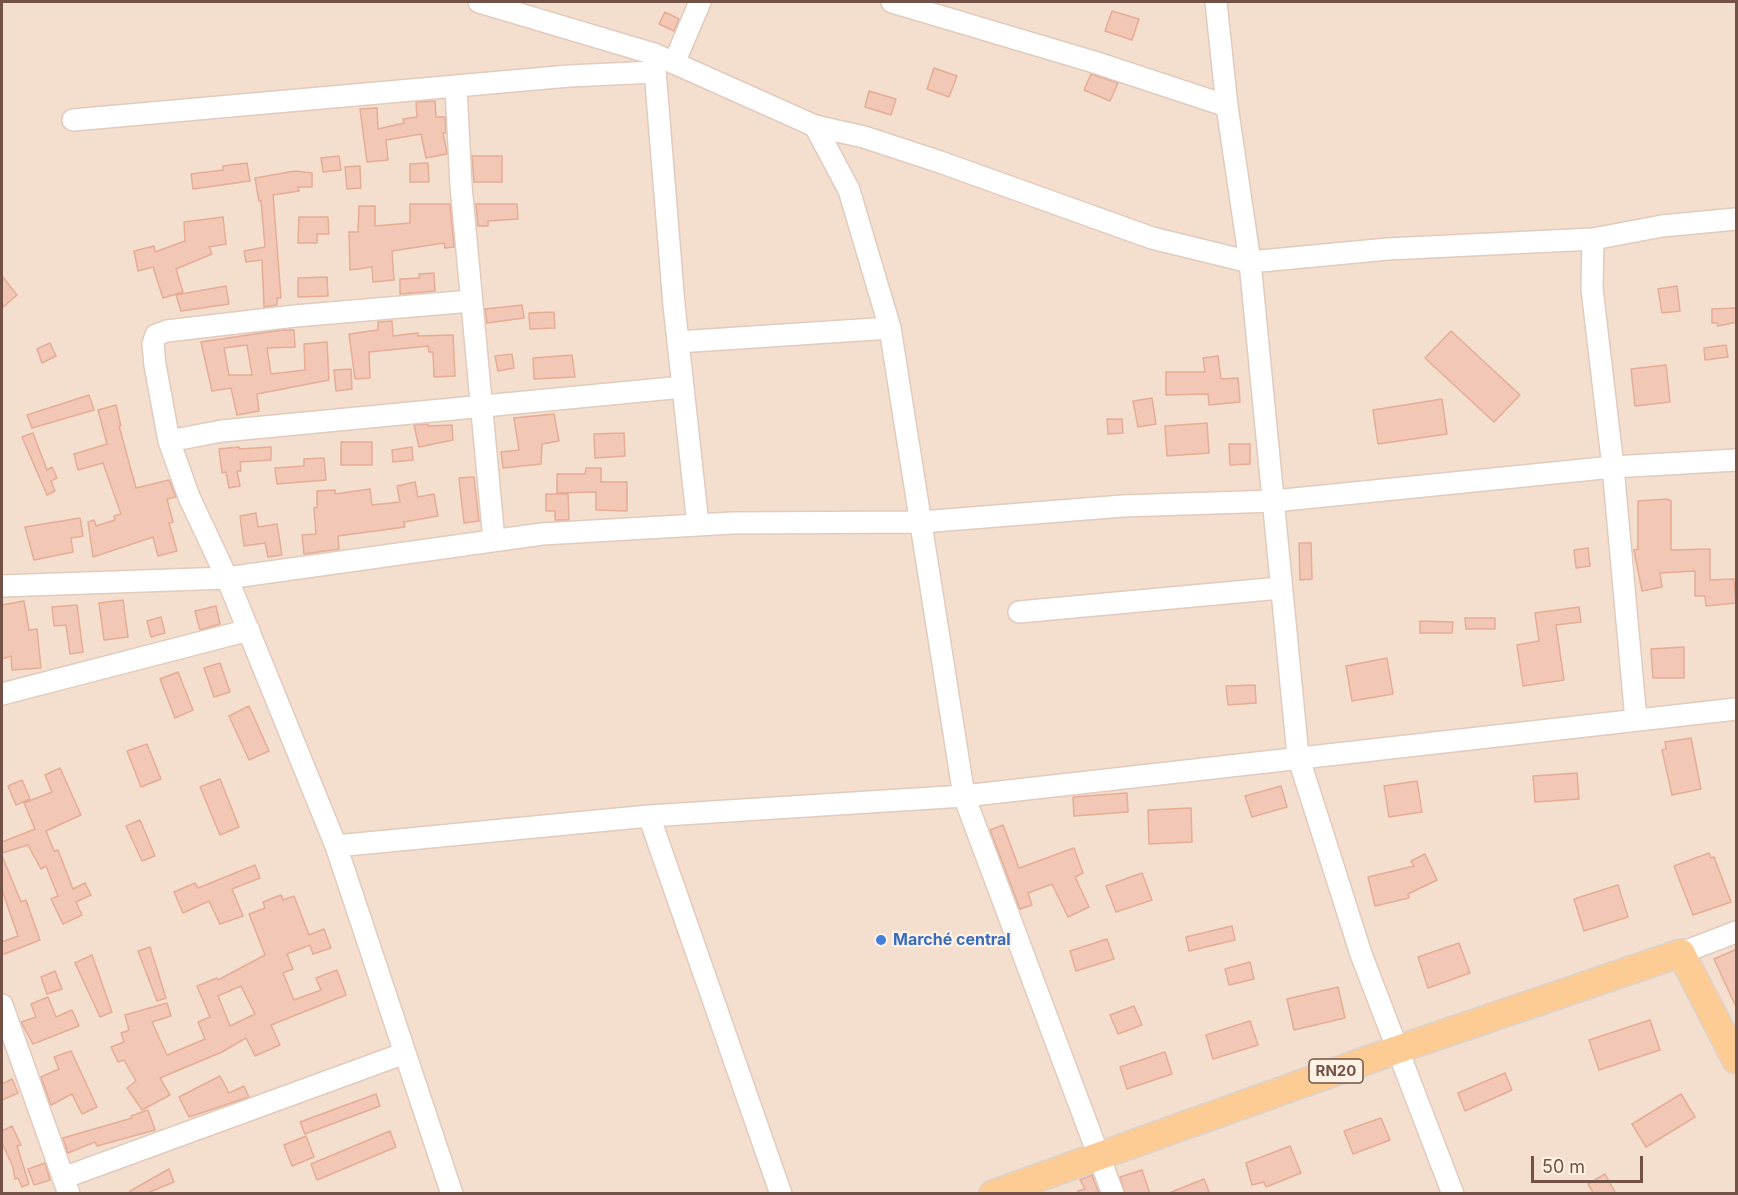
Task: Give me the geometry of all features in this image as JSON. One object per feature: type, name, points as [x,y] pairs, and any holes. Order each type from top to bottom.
[{"type":"main road","name":"RN20","points":[[993,1194],[1396,1050],[1681,953]]},
{"type":"main road","points":[[1681,953],[1737,1060]]},
{"type":"street","points":[[479,2],[655,63]]},
{"type":"street","points":[[674,63],[700,2]]},
{"type":"street","points":[[892,2],[1094,62],[1227,106]]},
{"type":"street","points":[[1216,2],[1227,106],[1250,262],[1298,756],[1360,954],[1453,1194]]},
{"type":"street","points":[[655,63],[678,342],[698,525]]},
{"type":"street","points":[[73,120],[235,104],[456,87],[568,76],[655,63],[674,63],[815,126],[864,137],[940,162],[1152,238],[1250,262],[1376,250],[1593,239],[1662,226],[1737,219]]},
{"type":"street","points":[[456,87],[471,301],[494,540]]},
{"type":"street","points":[[815,126],[849,190],[890,328],[964,796],[1113,1194]]},
{"type":"street","points":[[1593,239],[1592,289],[1613,467],[1636,720]]},
{"type":"street","points":[[452,1194],[336,846],[249,630],[189,497],[169,441],[153,344],[156,336],[167,331],[295,316],[471,301]]},
{"type":"street","points":[[678,342],[890,328]]},
{"type":"street","points":[[169,441],[222,431],[683,387]]},
{"type":"street","points":[[2,586],[227,578],[542,534],[698,525],[921,522],[1123,506],[1274,501],[1613,467],[1737,460]]},
{"type":"street","points":[[1019,612],[1280,588]]},
{"type":"street","points":[[2,694],[249,630]]},
{"type":"street","points":[[336,846],[649,816],[964,796],[1298,756],[1737,709]]},
{"type":"street","points":[[649,816],[781,1194]]},
{"type":"street","points":[[1681,953],[1737,932]]},
{"type":"street","points":[[2,1005],[66,1186],[405,1053]]},
{"type":"shaded area","points":[[2,2],[1736,2],[1736,1193],[2,1193]]},
{"type":"building","points":[[1112,11],[1139,19],[1132,40],[1105,31]]},
{"type":"building","points":[[665,12],[679,19],[674,31],[659,24]]},
{"type":"building","points":[[934,68],[957,76],[949,97],[927,89]]},
{"type":"building","points":[[1091,74],[1118,83],[1110,101],[1084,90]]},
{"type":"building","points":[[869,91],[896,99],[891,115],[865,107]]},
{"type":"building","points":[[435,101],[436,117],[445,117],[446,133],[443,133],[447,154],[426,158],[421,134],[386,140],[388,160],[367,162],[360,109],[377,108],[378,129],[404,123],[403,119],[417,117],[416,102]]},
{"type":"building","points":[[339,156],[341,170],[323,172],[321,158]]},
{"type":"building","points":[[472,156],[502,156],[502,182],[474,182]]},
{"type":"building","points":[[247,163],[250,181],[193,189],[191,174],[223,170],[223,166]]},
{"type":"building","points":[[428,163],[429,182],[410,182],[410,164]]},
{"type":"building","points":[[360,166],[361,188],[347,189],[345,167]]},
{"type":"building","points":[[295,171],[312,173],[312,187],[298,187],[299,191],[273,195],[281,298],[277,298],[277,305],[264,307],[262,260],[246,262],[244,251],[265,247],[261,201],[259,201],[255,178]]},
{"type":"building","points":[[410,204],[450,204],[454,247],[445,248],[444,243],[392,251],[394,280],[373,282],[372,267],[350,270],[349,232],[358,232],[359,206],[375,206],[375,226],[410,223]]},
{"type":"building","points":[[476,204],[517,204],[518,219],[488,221],[488,226],[478,226]]},
{"type":"building","points":[[223,217],[226,244],[209,247],[212,254],[176,269],[183,292],[163,298],[153,267],[138,271],[134,251],[154,246],[155,252],[185,241],[184,222]]},
{"type":"building","points":[[299,217],[328,217],[329,234],[317,234],[317,243],[298,243]]},
{"type":"building","points":[[434,273],[435,291],[400,294],[400,279],[420,278],[419,274]]},
{"type":"building","points":[[2,276],[17,295],[2,308]]},
{"type":"building","points":[[327,277],[328,296],[298,297],[298,278]]},
{"type":"building","points":[[226,286],[229,304],[181,311],[176,295]]},
{"type":"building","points":[[1677,286],[1680,311],[1662,313],[1658,289]]},
{"type":"building","points":[[522,305],[524,318],[487,323],[485,309]]},
{"type":"building","points":[[1737,308],[1737,322],[1718,326],[1717,323],[1712,323],[1712,309]]},
{"type":"building","points":[[554,312],[555,328],[530,329],[529,313]]},
{"type":"building","points":[[392,321],[393,336],[418,333],[418,336],[453,335],[455,376],[434,377],[433,352],[429,352],[428,346],[369,352],[370,378],[355,379],[349,334],[378,330],[378,322]]},
{"type":"building","points":[[294,330],[295,347],[267,348],[271,374],[305,370],[304,344],[327,342],[329,380],[257,394],[259,411],[237,415],[231,388],[212,391],[201,342]],"holes":[[[247,345],[252,375],[229,375],[224,348]]]},
{"type":"building","points":[[1451,331],[1520,395],[1494,422],[1425,358]]},
{"type":"building","points":[[50,343],[56,356],[42,363],[37,349]]},
{"type":"building","points":[[1726,345],[1728,357],[1705,360],[1704,348]]},
{"type":"building","points":[[512,354],[514,368],[498,371],[495,356]]},
{"type":"building","points":[[572,355],[575,377],[534,379],[533,358]]},
{"type":"building","points":[[1218,356],[1221,379],[1238,378],[1240,402],[1209,405],[1208,394],[1166,395],[1166,372],[1205,372],[1203,358]]},
{"type":"building","points":[[1666,365],[1670,402],[1635,406],[1631,369]]},
{"type":"building","points":[[351,369],[352,389],[336,391],[334,370]]},
{"type":"building","points":[[89,395],[94,410],[32,428],[27,415]]},
{"type":"building","points":[[1152,398],[1156,424],[1138,427],[1133,401]]},
{"type":"building","points":[[1442,399],[1447,434],[1378,444],[1373,410]]},
{"type":"building","points":[[116,405],[121,426],[119,426],[136,488],[169,480],[176,497],[167,499],[173,522],[169,523],[177,551],[158,556],[153,537],[93,557],[88,522],[94,520],[96,526],[115,520],[114,516],[121,514],[103,463],[78,470],[74,454],[107,444],[98,410]]},
{"type":"building","points":[[554,414],[559,441],[542,444],[541,464],[503,468],[501,452],[519,450],[514,418]]},
{"type":"building","points":[[1107,419],[1122,419],[1123,433],[1108,434]]},
{"type":"building","points":[[1207,423],[1209,453],[1167,456],[1165,426]]},
{"type":"building","points":[[428,424],[428,426],[452,425],[453,440],[419,447],[414,425]]},
{"type":"building","points":[[33,433],[47,470],[52,467],[57,478],[51,481],[55,491],[47,495],[22,437]]},
{"type":"building","points":[[624,433],[625,456],[595,458],[594,434]]},
{"type":"building","points":[[341,442],[372,442],[372,465],[341,465]]},
{"type":"building","points":[[1229,444],[1250,444],[1250,464],[1230,465]]},
{"type":"building","points":[[239,447],[239,449],[271,447],[271,460],[240,462],[241,471],[237,471],[240,486],[229,488],[226,472],[222,473],[219,449]]},
{"type":"building","points":[[412,447],[413,460],[393,462],[392,450]]},
{"type":"building","points":[[324,458],[326,480],[277,484],[275,468],[304,466],[304,459]]},
{"type":"building","points":[[586,468],[601,468],[601,482],[627,482],[627,511],[596,510],[596,492],[557,493],[557,474],[585,474]]},
{"type":"building","points":[[474,477],[479,521],[464,523],[459,478]]},
{"type":"building","points":[[415,482],[418,497],[434,494],[438,516],[404,522],[405,527],[338,536],[339,549],[304,554],[302,535],[316,534],[314,508],[317,507],[317,491],[335,490],[335,494],[370,489],[372,505],[400,502],[397,486]]},
{"type":"building","points":[[546,494],[568,494],[569,520],[555,520],[555,511],[546,511]]},
{"type":"building","points":[[1667,499],[1671,501],[1671,550],[1710,549],[1710,580],[1734,579],[1736,603],[1706,606],[1705,596],[1695,596],[1695,571],[1660,573],[1662,587],[1642,591],[1634,550],[1638,549],[1638,501]]},
{"type":"building","points":[[256,513],[258,527],[277,524],[282,555],[268,557],[265,543],[244,546],[240,516]]},
{"type":"building","points":[[80,518],[83,536],[71,538],[73,552],[34,560],[25,527]]},
{"type":"building","points":[[1299,543],[1311,543],[1312,579],[1300,580]]},
{"type":"building","points":[[1588,548],[1590,566],[1576,568],[1574,550]]},
{"type":"building","points":[[123,600],[128,637],[104,640],[99,603]]},
{"type":"building","points":[[24,601],[29,630],[37,629],[41,668],[12,670],[11,656],[2,659],[2,605]]},
{"type":"building","points":[[77,605],[83,652],[70,654],[66,625],[54,626],[52,607]]},
{"type":"building","points":[[216,606],[220,624],[200,630],[195,611]]},
{"type":"building","points":[[1579,607],[1581,622],[1556,625],[1564,680],[1523,686],[1517,645],[1539,641],[1535,613]]},
{"type":"building","points":[[161,617],[165,633],[151,637],[147,621]]},
{"type":"building","points":[[1465,618],[1495,618],[1495,629],[1466,629]]},
{"type":"building","points":[[1420,621],[1453,622],[1452,633],[1420,633]]},
{"type":"building","points":[[1684,647],[1684,678],[1653,678],[1651,649]]},
{"type":"building","points":[[1387,658],[1393,694],[1352,701],[1346,666]]},
{"type":"building","points":[[220,663],[230,692],[214,697],[204,668]]},
{"type":"building","points":[[178,672],[193,710],[175,718],[160,679]]},
{"type":"building","points":[[1255,685],[1256,703],[1228,705],[1226,686]]},
{"type":"building","points":[[249,706],[269,751],[249,760],[229,716]]},
{"type":"building","points":[[1691,738],[1701,789],[1672,795],[1662,750],[1666,749],[1665,742]]},
{"type":"building","points":[[147,744],[161,779],[141,787],[127,751]]},
{"type":"building","points":[[60,768],[81,815],[46,831],[54,851],[58,850],[73,889],[85,883],[91,895],[76,902],[82,915],[63,924],[51,899],[58,896],[46,866],[41,869],[28,845],[2,853],[2,842],[35,829],[24,803],[52,792],[45,775]]},
{"type":"building","points":[[1577,773],[1579,799],[1535,802],[1533,776]]},
{"type":"building","points":[[220,779],[239,827],[220,835],[200,787]]},
{"type":"building","points":[[22,780],[30,799],[16,805],[8,786]]},
{"type":"building","points":[[1417,781],[1422,812],[1389,817],[1384,786]]},
{"type":"building","points":[[1281,786],[1287,807],[1252,817],[1245,796]]},
{"type":"building","points":[[1127,793],[1128,812],[1074,816],[1073,797]]},
{"type":"building","points":[[1191,808],[1192,842],[1149,844],[1148,810]]},
{"type":"building","points":[[140,820],[155,856],[142,861],[126,826]]},
{"type":"building","points":[[1003,825],[1019,868],[1074,848],[1083,873],[1075,877],[1089,907],[1068,917],[1052,884],[1028,893],[1032,905],[1020,909],[990,830]]},
{"type":"building","points":[[1709,853],[1711,858],[1714,857],[1731,902],[1693,915],[1674,866]]},
{"type":"building","points":[[1425,854],[1437,880],[1408,894],[1409,898],[1375,906],[1368,877],[1414,866],[1411,861]]},
{"type":"building","points":[[2,856],[21,902],[26,900],[40,940],[2,955],[2,942],[18,936],[2,890]]},
{"type":"building","points":[[255,865],[260,878],[232,889],[243,916],[220,924],[209,901],[183,913],[174,892],[195,883],[198,888]]},
{"type":"building","points":[[1142,873],[1152,900],[1116,912],[1106,886]]},
{"type":"building","points":[[1618,885],[1628,917],[1584,931],[1574,899]]},
{"type":"building","points":[[281,895],[283,900],[294,896],[309,935],[324,929],[331,948],[313,954],[310,945],[287,954],[293,969],[283,973],[294,1000],[321,990],[316,978],[337,970],[346,995],[271,1025],[280,1045],[255,1056],[246,1038],[222,1052],[160,1078],[170,1095],[142,1110],[127,1088],[136,1081],[124,1060],[118,1062],[111,1047],[124,1042],[121,1033],[129,1030],[125,1015],[167,1003],[171,1016],[152,1022],[167,1055],[205,1039],[198,1022],[210,1017],[197,986],[217,978],[218,980],[265,955],[249,914],[265,908],[263,902]],"holes":[[[241,986],[255,1014],[230,1026],[218,996]]]},
{"type":"building","points":[[1232,926],[1235,940],[1189,951],[1186,937]]},
{"type":"building","points":[[1107,939],[1114,959],[1076,971],[1070,951]]},
{"type":"building","points":[[1459,943],[1470,973],[1428,988],[1418,957]]},
{"type":"building","points":[[150,947],[166,998],[157,1001],[138,951]]},
{"type":"building","points":[[1737,949],[1737,1009],[1714,959]]},
{"type":"building","points":[[92,955],[112,1012],[100,1017],[75,963]]},
{"type":"building","points":[[1250,962],[1254,979],[1229,985],[1225,969]]},
{"type":"building","points":[[55,971],[62,989],[47,994],[41,977]]},
{"type":"building","points":[[1338,987],[1345,1018],[1294,1030],[1287,999]]},
{"type":"building","points":[[48,997],[56,1017],[72,1010],[79,1026],[33,1044],[21,1022],[36,1017],[31,1004]]},
{"type":"building","points":[[1134,1006],[1142,1025],[1118,1034],[1110,1015]]},
{"type":"building","points":[[1650,1020],[1660,1050],[1599,1070],[1589,1040]]},
{"type":"building","points":[[1250,1021],[1258,1045],[1213,1059],[1206,1035]]},
{"type":"building","points":[[71,1051],[97,1107],[82,1114],[72,1094],[51,1105],[41,1077],[59,1069],[54,1057]]},
{"type":"building","points":[[1165,1052],[1172,1074],[1127,1089],[1120,1067]]},
{"type":"building","points":[[1505,1073],[1512,1090],[1465,1111],[1458,1093]]},
{"type":"building","points":[[220,1076],[229,1093],[244,1086],[249,1097],[189,1117],[179,1097]]},
{"type":"building","points":[[12,1079],[18,1093],[2,1100],[2,1084]]},
{"type":"building","points":[[376,1094],[380,1106],[305,1134],[300,1122]]},
{"type":"building","points":[[1681,1094],[1695,1117],[1646,1147],[1632,1124]]},
{"type":"building","points":[[148,1110],[155,1130],[97,1146],[95,1142],[68,1153],[63,1138],[132,1118],[131,1116]]},
{"type":"building","points":[[1381,1118],[1390,1140],[1353,1154],[1344,1131]]},
{"type":"building","points":[[12,1126],[21,1145],[17,1146],[29,1184],[22,1187],[18,1178],[15,1179],[13,1167],[2,1143],[2,1131]]},
{"type":"building","points":[[390,1131],[396,1147],[317,1180],[311,1164]]},
{"type":"building","points":[[306,1136],[314,1157],[292,1166],[284,1145]]},
{"type":"building","points":[[1290,1146],[1301,1173],[1266,1187],[1264,1182],[1252,1185],[1246,1163]]},
{"type":"building","points":[[45,1163],[50,1180],[34,1185],[28,1169]]},
{"type":"building","points":[[169,1169],[174,1182],[145,1194],[131,1194],[130,1191]]},
{"type":"building","points":[[1142,1170],[1150,1194],[1125,1194],[1120,1177]]},
{"type":"building","points":[[1605,1174],[1616,1194],[1594,1194],[1588,1184]]},
{"type":"building","points":[[1092,1175],[1099,1194],[1078,1194],[1078,1191],[1085,1189],[1080,1180]]},
{"type":"building","points":[[1204,1179],[1210,1194],[1169,1194],[1169,1193]]},
{"type":"place","name":"Marché central","points":[[881,940]]}]
